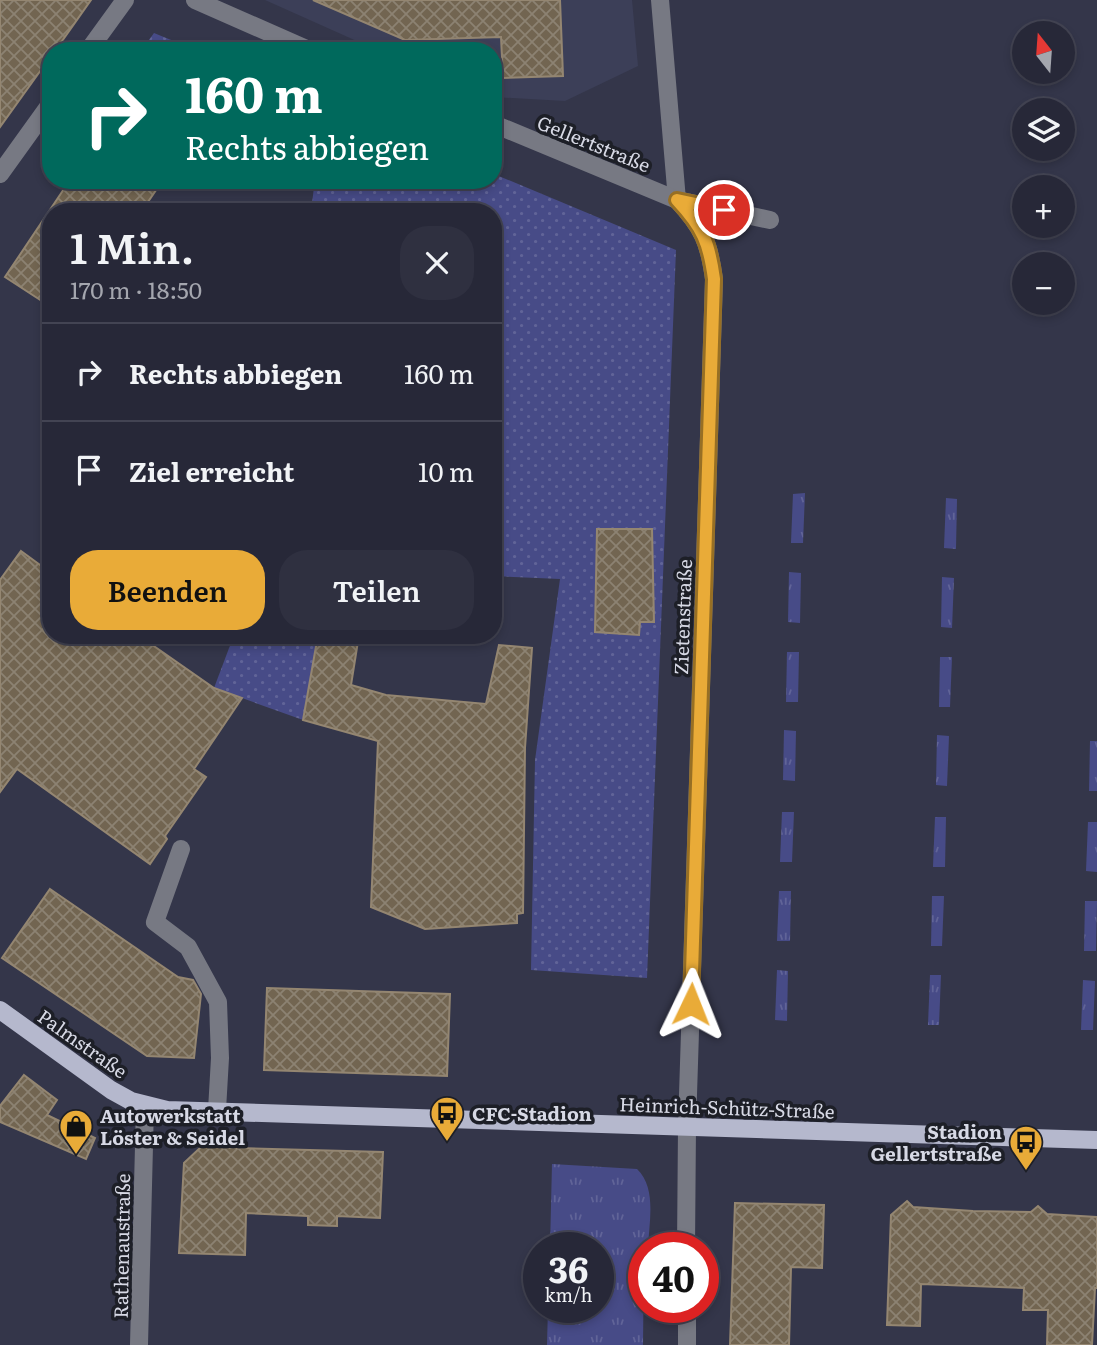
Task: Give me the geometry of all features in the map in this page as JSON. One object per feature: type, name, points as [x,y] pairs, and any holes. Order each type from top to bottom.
[{"type":"main road","name":"Palmstraße","points":[[0,1010],[111,1090],[145,1106]]},
{"type":"main road","name":"Heinrich-Schütz-Straße","points":[[145,1106],[167,1110],[1097,1140]]},
{"type":"street","points":[[95,42],[125,0]]},
{"type":"street","points":[[195,0],[291,42]]},
{"type":"street","points":[[660,0],[677,200]]},
{"type":"street","points":[[0,174],[42,116]]},
{"type":"street","name":"Gellertstraße","points":[[502,127],[677,200],[770,220]]},
{"type":"street","name":"Zietenstraße","points":[[677,200],[698,223],[710,252],[714,279],[687,1126],[686,1232]]},
{"type":"street","points":[[181,849],[155,922],[188,947],[218,1002],[220,1058],[217,1110]]},
{"type":"street","name":"Rathenaustraße","points":[[139,1345],[145,1106]]},
{"type":"street","points":[[687,1323],[687,1345]]},
{"type":"shaded area","points":[[265,0],[632,0],[638,66],[565,101],[502,97],[502,42],[359,42]]},
{"type":"green space","points":[[154,33],[176,42],[148,42]]},
{"type":"green space","points":[[502,177],[676,250],[647,978],[531,970],[535,760],[560,579],[502,576],[502,203],[312,203],[314,189],[502,189]]},
{"type":"green space","points":[[805,493],[803,543],[791,543],[793,494]]},
{"type":"green space","points":[[946,498],[957,499],[956,549],[944,548]]},
{"type":"green space","points":[[789,572],[801,573],[800,623],[788,622]]},
{"type":"green space","points":[[942,577],[954,578],[952,628],[941,627]]},
{"type":"green space","points":[[231,644],[316,644],[303,720],[214,688]]},
{"type":"green space","points":[[787,652],[799,652],[798,702],[786,702]]},
{"type":"green space","points":[[940,657],[952,657],[950,707],[939,707]]},
{"type":"green space","points":[[784,730],[796,731],[795,781],[783,780]]},
{"type":"green space","points":[[937,735],[949,736],[947,786],[936,785]]},
{"type":"green space","points":[[1090,741],[1097,741],[1097,791],[1089,791]]},
{"type":"green space","points":[[782,812],[794,812],[792,862],[780,862]]},
{"type":"green space","points":[[935,817],[946,817],[945,867],[933,867]]},
{"type":"green space","points":[[1088,822],[1097,822],[1097,872],[1086,871]]},
{"type":"green space","points":[[779,891],[791,891],[790,941],[777,941]]},
{"type":"green space","points":[[932,896],[944,896],[942,946],[931,946]]},
{"type":"green space","points":[[1085,901],[1097,901],[1096,951],[1084,951]]},
{"type":"green space","points":[[777,970],[788,971],[787,1021],[775,1020]]},
{"type":"green space","points":[[930,975],[941,975],[939,1025],[928,1025]]},
{"type":"green space","points":[[1083,980],[1095,981],[1093,1030],[1081,1030]]},
{"type":"green space","points":[[552,1164],[637,1169],[650,1195],[649,1232],[628,1232],[628,1323],[643,1323],[643,1345],[547,1345],[548,1323],[614,1323],[614,1232],[550,1232]]},
{"type":"building","points":[[0,0],[91,0],[61,42],[42,42],[42,69],[0,127]]},
{"type":"building","points":[[313,0],[560,0],[563,76],[503,78],[501,37],[405,40]]},
{"type":"building","points":[[64,189],[157,189],[147,203],[55,203]]},
{"type":"building","points":[[42,222],[42,301],[5,277]]},
{"type":"building","points":[[597,529],[652,529],[654,622],[640,622],[639,635],[595,632]]},
{"type":"building","points":[[21,551],[42,566],[42,644],[151,644],[214,688],[242,698],[194,769],[206,777],[165,836],[167,839],[150,864],[17,769],[0,792],[0,580]]},
{"type":"building","points":[[316,644],[358,644],[351,685],[386,695],[486,704],[499,645],[532,648],[525,748],[523,913],[517,914],[517,923],[425,929],[371,907],[378,741],[303,720]]},
{"type":"building","points":[[50,889],[178,977],[193,980],[201,994],[194,1058],[147,1056],[2,958]]},
{"type":"building","points":[[267,988],[450,994],[447,1076],[264,1070]]},
{"type":"building","points":[[24,1075],[57,1100],[47,1115],[95,1138],[86,1159],[0,1122],[0,1106]]},
{"type":"building","points":[[201,1147],[383,1152],[380,1218],[337,1216],[337,1226],[308,1225],[308,1216],[246,1213],[245,1255],[179,1253],[184,1163]]},
{"type":"building","points":[[907,1201],[913,1207],[973,1211],[1031,1212],[1038,1206],[1047,1214],[1097,1217],[1097,1288],[1092,1345],[1047,1345],[1048,1310],[1023,1310],[1024,1288],[921,1284],[920,1326],[887,1325],[891,1215]]},
{"type":"building","points":[[735,1203],[824,1205],[822,1268],[791,1267],[789,1345],[730,1345]]},
{"type":"place","name":"CFC-Stadion","points":[[447,1143]]},
{"type":"place","name":"Autowerkstatt Löster & Seidel","points":[[76,1156]]},
{"type":"place","name":"Stadion Gellertstraße","points":[[1026,1172]]},
{"type":"route","points":[[691,1004],[714,279],[710,252],[698,223],[677,200],[724,210]]}]
